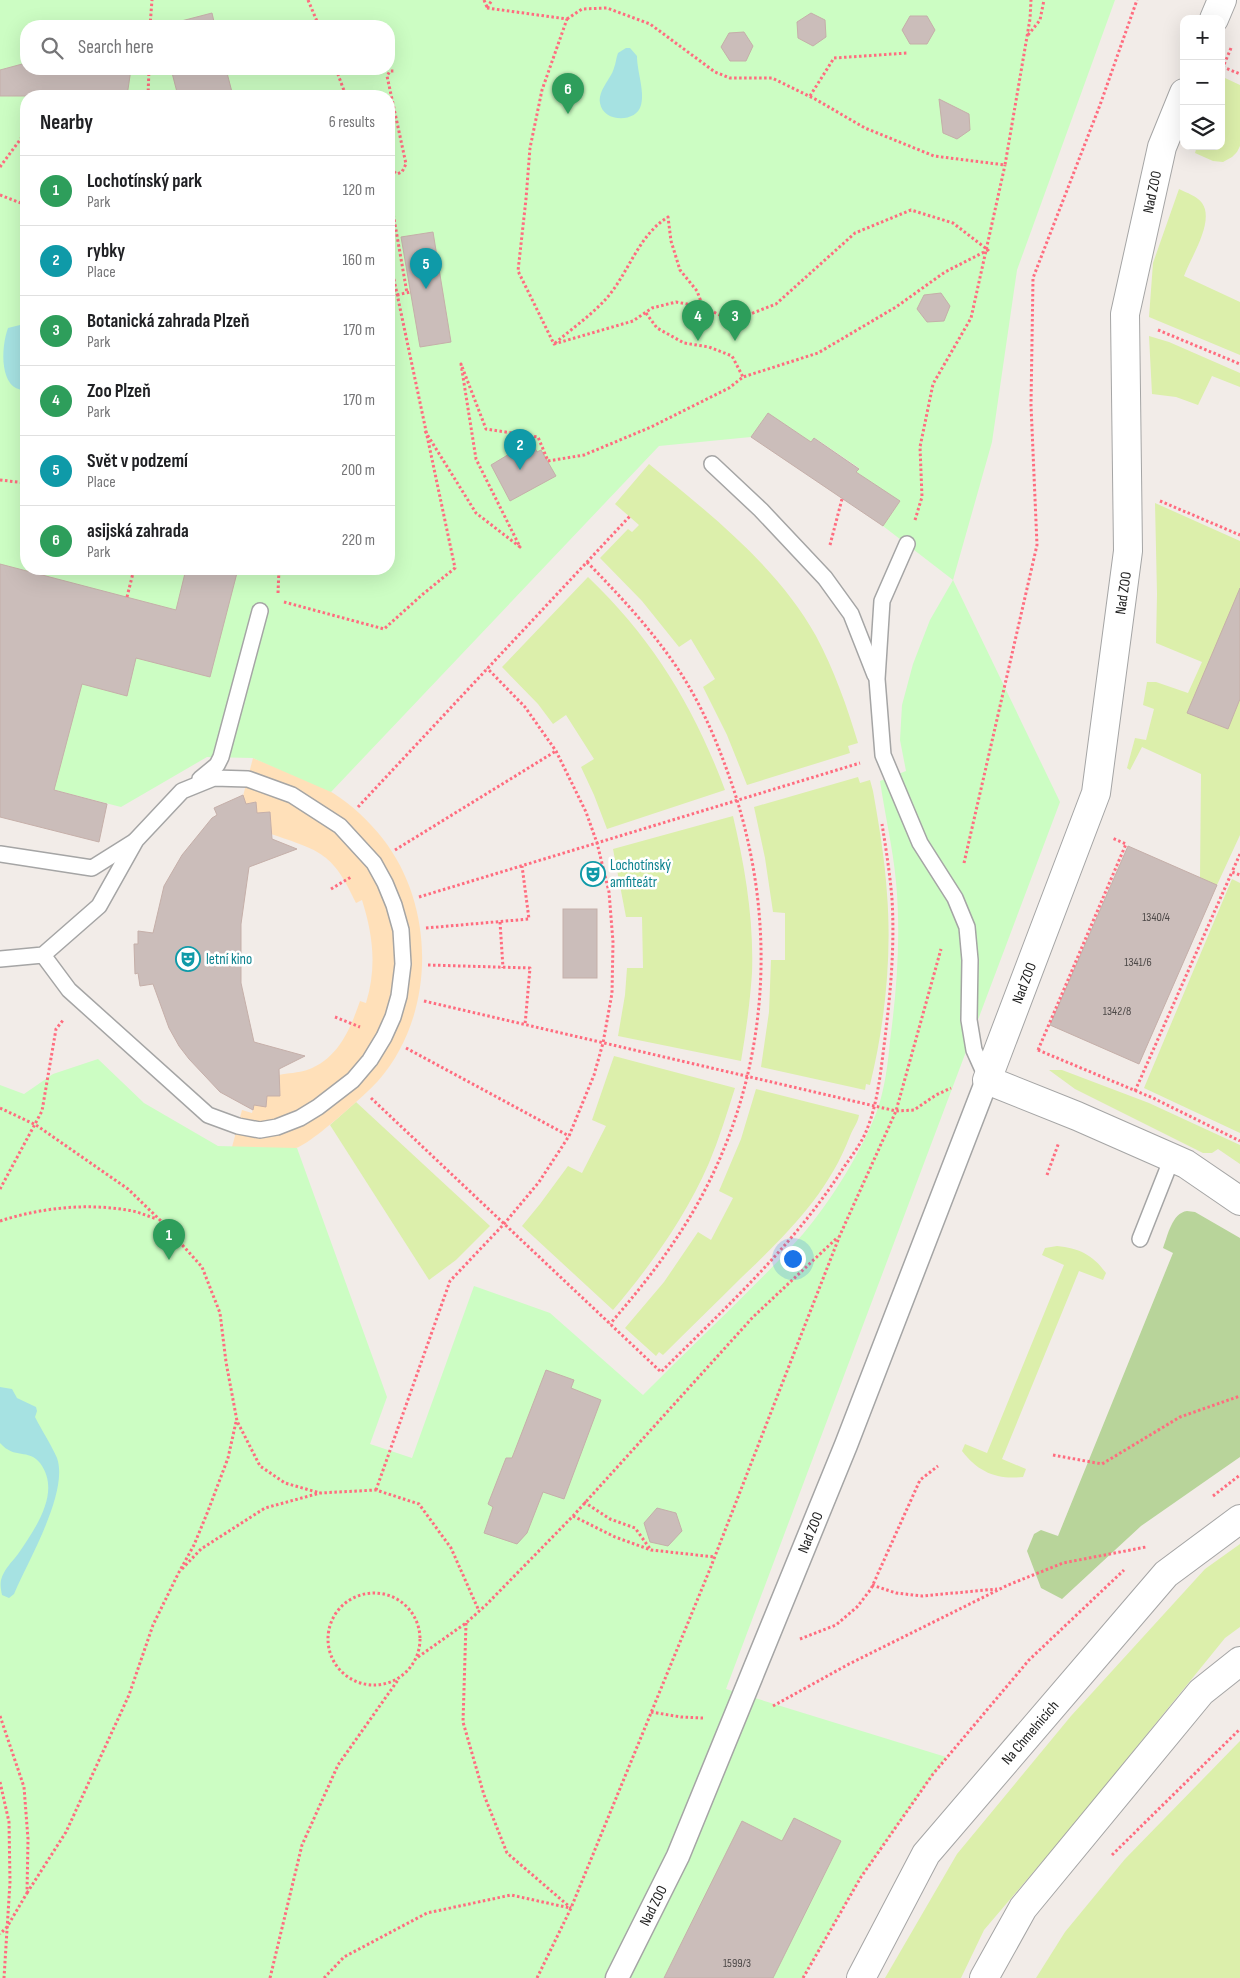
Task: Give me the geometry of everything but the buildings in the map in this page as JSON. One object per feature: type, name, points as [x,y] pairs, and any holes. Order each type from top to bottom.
[{"type":"street","points":[[1216,15],[1222,0]]},
{"type":"street","name":"Nad ZOO","points":[[617,1978],[678,1856],[846,1445],[1096,793],[1128,551],[1125,314],[1162,147],[1180,103]]},
{"type":"street","points":[[987,1080],[1186,1164],[1240,1201]]},
{"type":"street","name":"Na Chmelnicích","points":[[861,1978],[926,1854],[1166,1574],[1240,1519]]},
{"type":"street","points":[[984,1978],[1023,1908],[1201,1692],[1240,1661]]},
{"type":"lane","points":[[712,464],[761,510],[826,578],[851,614],[877,680]]},
{"type":"lane","points":[[907,544],[882,601],[877,680],[883,755],[920,843],[955,898],[967,927],[970,960],[968,1020],[974,1050],[987,1080]]},
{"type":"lane","points":[[0,958],[43,955],[99,906],[136,840],[182,790],[208,774],[217,765],[221,757],[260,611]]},
{"type":"lane","points":[[43,955],[69,990],[208,1115],[238,1126],[260,1130],[300,1118],[318,1107],[353,1080],[370,1060],[393,1017],[399,996],[403,964],[402,947],[394,905],[374,862],[340,826],[292,794],[248,779],[231,778],[214,778],[182,790]]},
{"type":"lane","points":[[0,854],[92,868],[136,840]]},
{"type":"lane","points":[[1140,1239],[1172,1158]]},
{"type":"path","points":[[150,20],[152,0]]},
{"type":"path","points":[[308,0],[316,20]]},
{"type":"path","points":[[484,0],[488,8]]},
{"type":"path","points":[[488,8],[492,0]]},
{"type":"path","points":[[907,544],[922,497],[920,447],[933,384],[971,318],[988,250],[1005,165],[1027,37],[1031,0]]},
{"type":"path","points":[[1027,37],[1040,20],[1044,0]]},
{"type":"path","points":[[538,1978],[571,1908],[652,1712],[715,1557],[840,1235],[896,1111],[955,898],[1037,544],[1031,405],[1034,278],[1100,106],[1137,0]]},
{"type":"path","points":[[488,8],[567,18],[582,9],[607,8],[650,24],[691,52],[715,72],[730,78],[772,78],[810,96],[865,128],[934,156],[1005,165]]},
{"type":"path","points":[[554,344],[518,271],[530,148],[542,90],[567,18]]},
{"type":"path","points":[[1225,62],[1233,43]]},
{"type":"path","points":[[810,96],[834,58],[908,53]]},
{"type":"path","points":[[1225,68],[1240,74]]},
{"type":"path","points":[[148,90],[149,75]]},
{"type":"path","points":[[338,75],[344,90]]},
{"type":"path","points":[[388,75],[390,90]]},
{"type":"path","points":[[395,113],[406,164],[402,172],[397,174],[395,172]]},
{"type":"path","points":[[0,167],[20,140]]},
{"type":"path","points":[[0,195],[20,203]]},
{"type":"path","points":[[554,344],[633,321],[652,308],[676,302],[703,307],[722,316],[740,318],[776,304],[855,233],[911,210],[953,223],[988,250]]},
{"type":"path","points":[[554,344],[604,301],[620,279],[633,256],[659,222],[668,217],[671,241],[680,270],[697,291],[703,307]]},
{"type":"path","points":[[395,221],[409,293],[397,295]]},
{"type":"path","points":[[425,432],[476,513],[520,547],[476,459],[461,364],[486,429],[538,437],[548,462],[584,455],[643,430],[729,388],[743,377],[818,353],[896,308],[945,272],[988,250]]},
{"type":"path","points":[[279,575],[278,600],[384,629],[456,568],[425,432],[395,285]]},
{"type":"path","points":[[646,313],[657,328],[684,343],[709,347],[732,356],[743,377]]},
{"type":"path","points":[[1125,314],[1144,324],[1240,364]]},
{"type":"path","points":[[0,480],[20,483]]},
{"type":"path","points":[[1151,498],[1240,534]]},
{"type":"path","points":[[816,568],[827,553],[842,499]]},
{"type":"path","points":[[355,810],[630,516]]},
{"type":"path","points":[[587,562],[636,613],[679,670],[713,733],[739,800],[749,839],[756,878],[762,957],[760,997],[747,1076],[731,1130],[708,1184],[681,1234],[648,1281],[610,1324]]},
{"type":"path","points":[[127,597],[132,575]]},
{"type":"path","points":[[376,1490],[450,1281],[504,1224],[539,1182],[569,1136],[594,1075],[603,1043],[612,993],[613,942],[609,892],[598,843],[583,804],[556,752],[525,708],[487,668]]},
{"type":"path","points":[[392,852],[556,752]]},
{"type":"path","points":[[413,899],[864,762]]},
{"type":"path","points":[[366,1092],[661,1372],[717,1317],[780,1249],[825,1196],[863,1137],[872,1118],[880,1076],[891,993],[892,945],[889,873],[880,814]]},
{"type":"path","points":[[1135,1091],[1240,854]]},
{"type":"path","points":[[420,929],[528,919],[522,866]]},
{"type":"path","points":[[1232,872],[1240,875]]},
{"type":"path","points":[[500,922],[503,968]]},
{"type":"path","points":[[422,965],[530,968],[525,1024]]},
{"type":"path","points":[[0,1189],[42,1111],[56,1029],[79,998]]},
{"type":"path","points":[[417,1000],[875,1104],[896,1111],[914,1110],[936,1095],[964,1083],[987,1080]]},
{"type":"path","points":[[401,1045],[569,1136]]},
{"type":"path","points":[[1038,1050],[1135,1091],[1240,1141]]},
{"type":"path","points":[[0,1108],[36,1125],[128,1189],[160,1220],[202,1267],[220,1313],[226,1362],[237,1421],[260,1466],[285,1483],[320,1493]]},
{"type":"path","points":[[1047,1175],[1059,1141]]},
{"type":"path","points":[[0,1221],[50,1209],[91,1207],[128,1210],[160,1220]]},
{"type":"path","points":[[418,1657],[466,1623],[479,1611],[573,1516],[753,1317],[840,1235]]},
{"type":"path","points":[[1053,1454],[1102,1464],[1180,1417],[1240,1396]]},
{"type":"path","points":[[0,1934],[7,1927],[66,1832],[129,1695],[153,1625],[194,1545],[228,1458],[237,1421]]},
{"type":"path","points":[[763,1648],[836,1626],[857,1607],[872,1585],[920,1480],[938,1466]]},
{"type":"path","points":[[1209,1499],[1240,1475]]},
{"type":"path","points":[[178,1574],[201,1549],[265,1508],[320,1493],[376,1490],[419,1504],[451,1548],[479,1611]]},
{"type":"path","points":[[584,1502],[610,1519],[635,1528],[651,1550]]},
{"type":"path","points":[[573,1516],[615,1537],[651,1550],[715,1557]]},
{"type":"path","points":[[652,1712],[731,1725],[1000,1588],[1063,1563],[1149,1546],[1142,1553]]},
{"type":"path","points":[[803,1978],[861,1877],[932,1774],[1029,1660],[1128,1566]]},
{"type":"path","points":[[872,1585],[896,1593],[922,1596],[1000,1588]]},
{"type":"path","points":[[270,1978],[302,1845],[338,1765],[398,1680],[410,1670],[418,1657],[421,1642],[419,1627],[413,1613],[402,1602],[389,1595],[374,1593],[359,1595],[346,1602],[335,1613],[329,1628],[328,1643],[332,1658],[340,1671],[353,1681],[368,1686],[383,1685],[398,1680]]},
{"type":"path","points":[[466,1623],[463,1722],[484,1795],[507,1853],[571,1908]]},
{"type":"path","points":[[0,1716],[24,1788],[28,1839],[27,1893]]},
{"type":"path","points":[[1108,1859],[1240,1729]]},
{"type":"path","points":[[0,1782],[9,1822],[10,1882],[4,1978]]},
{"type":"path","points":[[324,1978],[344,1957],[427,1914],[511,1895],[571,1908]]},
{"type":"green space","points":[[0,0],[1115,0],[1017,270],[992,442],[953,580],[883,526],[899,501],[856,472],[859,468],[815,438],[811,442],[768,413],[751,437],[659,446],[331,792],[253,758],[207,757],[121,807],[0,776]]},
{"type":"green space","points":[[1225,78],[1240,85],[1240,146],[1237,152],[1223,162],[1213,161],[1195,153],[1196,150],[1225,150]]},
{"type":"green space","points":[[1179,189],[1197,198],[1202,203],[1206,219],[1204,229],[1184,276],[1240,302],[1240,355],[1149,317],[1153,263]]},
{"type":"green space","points":[[1149,336],[1169,342],[1240,373],[1240,387],[1212,376],[1198,405],[1176,397],[1152,394]]},
{"type":"green space","points":[[649,464],[741,542],[782,587],[800,611],[823,649],[845,702],[858,743],[848,746],[850,753],[747,785],[727,735],[703,687],[715,679],[691,639],[679,647],[642,601],[600,558],[628,529],[632,532],[639,525],[615,504]]},
{"type":"green space","points":[[1155,503],[1240,541],[1240,835],[1217,885],[1200,878],[1201,774],[1142,747],[1130,770],[1127,768],[1135,738],[1146,740],[1154,709],[1143,705],[1147,682],[1156,682],[1188,693],[1202,662],[1156,643]]},
{"type":"green space","points":[[588,577],[632,625],[652,650],[669,676],[700,730],[725,790],[607,829],[581,767],[594,759],[566,715],[553,724],[538,704],[502,667]]},
{"type":"green space","points":[[953,580],[1060,802],[726,1689],[946,1757],[861,1877],[803,1978],[0,1978],[0,1085],[24,1094],[53,1074],[98,1059],[144,1103],[218,1146],[297,1148],[387,1397],[370,1444],[412,1458],[474,1286],[550,1313],[643,1395],[784,1255],[814,1221],[856,1157],[878,1108],[884,1083],[895,1002],[898,942],[895,870],[880,781],[906,771],[900,740],[902,705],[913,664],[930,620]]},
{"type":"green space","points":[[858,777],[860,783],[870,780],[873,791],[886,881],[889,941],[886,990],[880,1038],[870,1085],[866,1084],[865,1090],[761,1067],[769,1012],[771,960],[785,960],[785,913],[773,912],[765,858],[754,807]]},
{"type":"green space","points":[[733,816],[748,894],[752,933],[752,973],[741,1061],[618,1036],[625,995],[627,968],[643,968],[642,917],[626,917],[613,849]]},
{"type":"green space","points":[[1232,879],[1240,883],[1240,1133],[1144,1088]]},
{"type":"green space","points":[[614,1056],[735,1088],[713,1154],[700,1183],[678,1222],[654,1258],[613,1310],[522,1226],[568,1166],[582,1173],[606,1126],[592,1120]]},
{"type":"green space","points":[[1049,1070],[1062,1070],[1149,1103],[1240,1145],[1240,1164],[1218,1149],[1212,1153],[1203,1153],[1075,1089]]},
{"type":"green space","points":[[756,1089],[859,1115],[830,1177],[804,1213],[663,1355],[659,1352],[656,1356],[625,1328],[664,1282],[698,1232],[711,1240],[733,1198],[719,1191],[741,1139]]},
{"type":"green space","points":[[356,1102],[490,1226],[456,1260],[429,1280],[330,1125]]},
{"type":"green space","points":[[1187,1211],[1195,1212],[1240,1238],[1240,1457],[1141,1526],[1062,1599],[1041,1588],[1027,1551],[1034,1534],[1041,1530],[1058,1536],[1173,1253],[1163,1248],[1169,1231],[1174,1220]]},
{"type":"green space","points":[[1057,1246],[1079,1251],[1091,1257],[1106,1273],[1103,1280],[1079,1271],[1002,1459],[1026,1469],[1023,1477],[996,1476],[981,1469],[962,1451],[965,1444],[987,1453],[1064,1265],[1042,1255],[1045,1248]]},
{"type":"green space","points":[[1240,1544],[1240,1627],[1225,1638],[1070,1829],[984,1930],[961,1978],[885,1978],[957,1854],[1071,1716],[1205,1569]]},
{"type":"green space","points":[[1240,1741],[1240,1978],[1036,1978],[1065,1932],[1125,1859]]},
{"type":"sand","points":[[253,758],[330,791],[366,820],[383,839],[400,866],[413,896],[420,928],[422,961],[419,993],[411,1025],[397,1054],[378,1081],[363,1096],[315,1137],[294,1148],[232,1147],[242,1110],[252,1113],[254,1105],[266,1106],[267,1096],[280,1095],[279,1075],[304,1071],[318,1065],[335,1051],[347,1033],[360,1001],[366,1003],[372,977],[371,938],[362,900],[356,903],[348,886],[332,864],[314,850],[271,834],[270,812],[257,813],[255,802],[246,804],[243,796]]},
{"type":"water","points":[[626,48],[630,48],[637,56],[642,100],[638,111],[627,118],[620,118],[613,117],[602,110],[600,98],[615,66],[618,53]]},
{"type":"water","points":[[20,325],[20,389],[11,384],[4,368],[5,337],[8,328]]},
{"type":"water","points":[[0,1387],[12,1389],[17,1398],[36,1407],[35,1417],[57,1458],[59,1472],[57,1489],[45,1526],[14,1594],[9,1598],[2,1595],[2,1576],[38,1522],[44,1510],[48,1486],[46,1474],[40,1463],[31,1456],[11,1451],[0,1443]]},
{"type":"place","name":"asijská zahrada","points":[[568,114]]},
{"type":"place","name":"Svět v podzemí","points":[[426,289]]},
{"type":"place","name":"Zoo Plzeň","points":[[698,341]]},
{"type":"place","name":"Botanická zahrada Plzeň","points":[[735,341]]},
{"type":"place","name":"rybky","points":[[520,470]]},
{"type":"place","name":"Lochotínský amfiteátr","points":[[593,874]]},
{"type":"place","name":"letní kino","points":[[188,959]]},
{"type":"place","name":"Lochotínský park","points":[[169,1260]]}]
